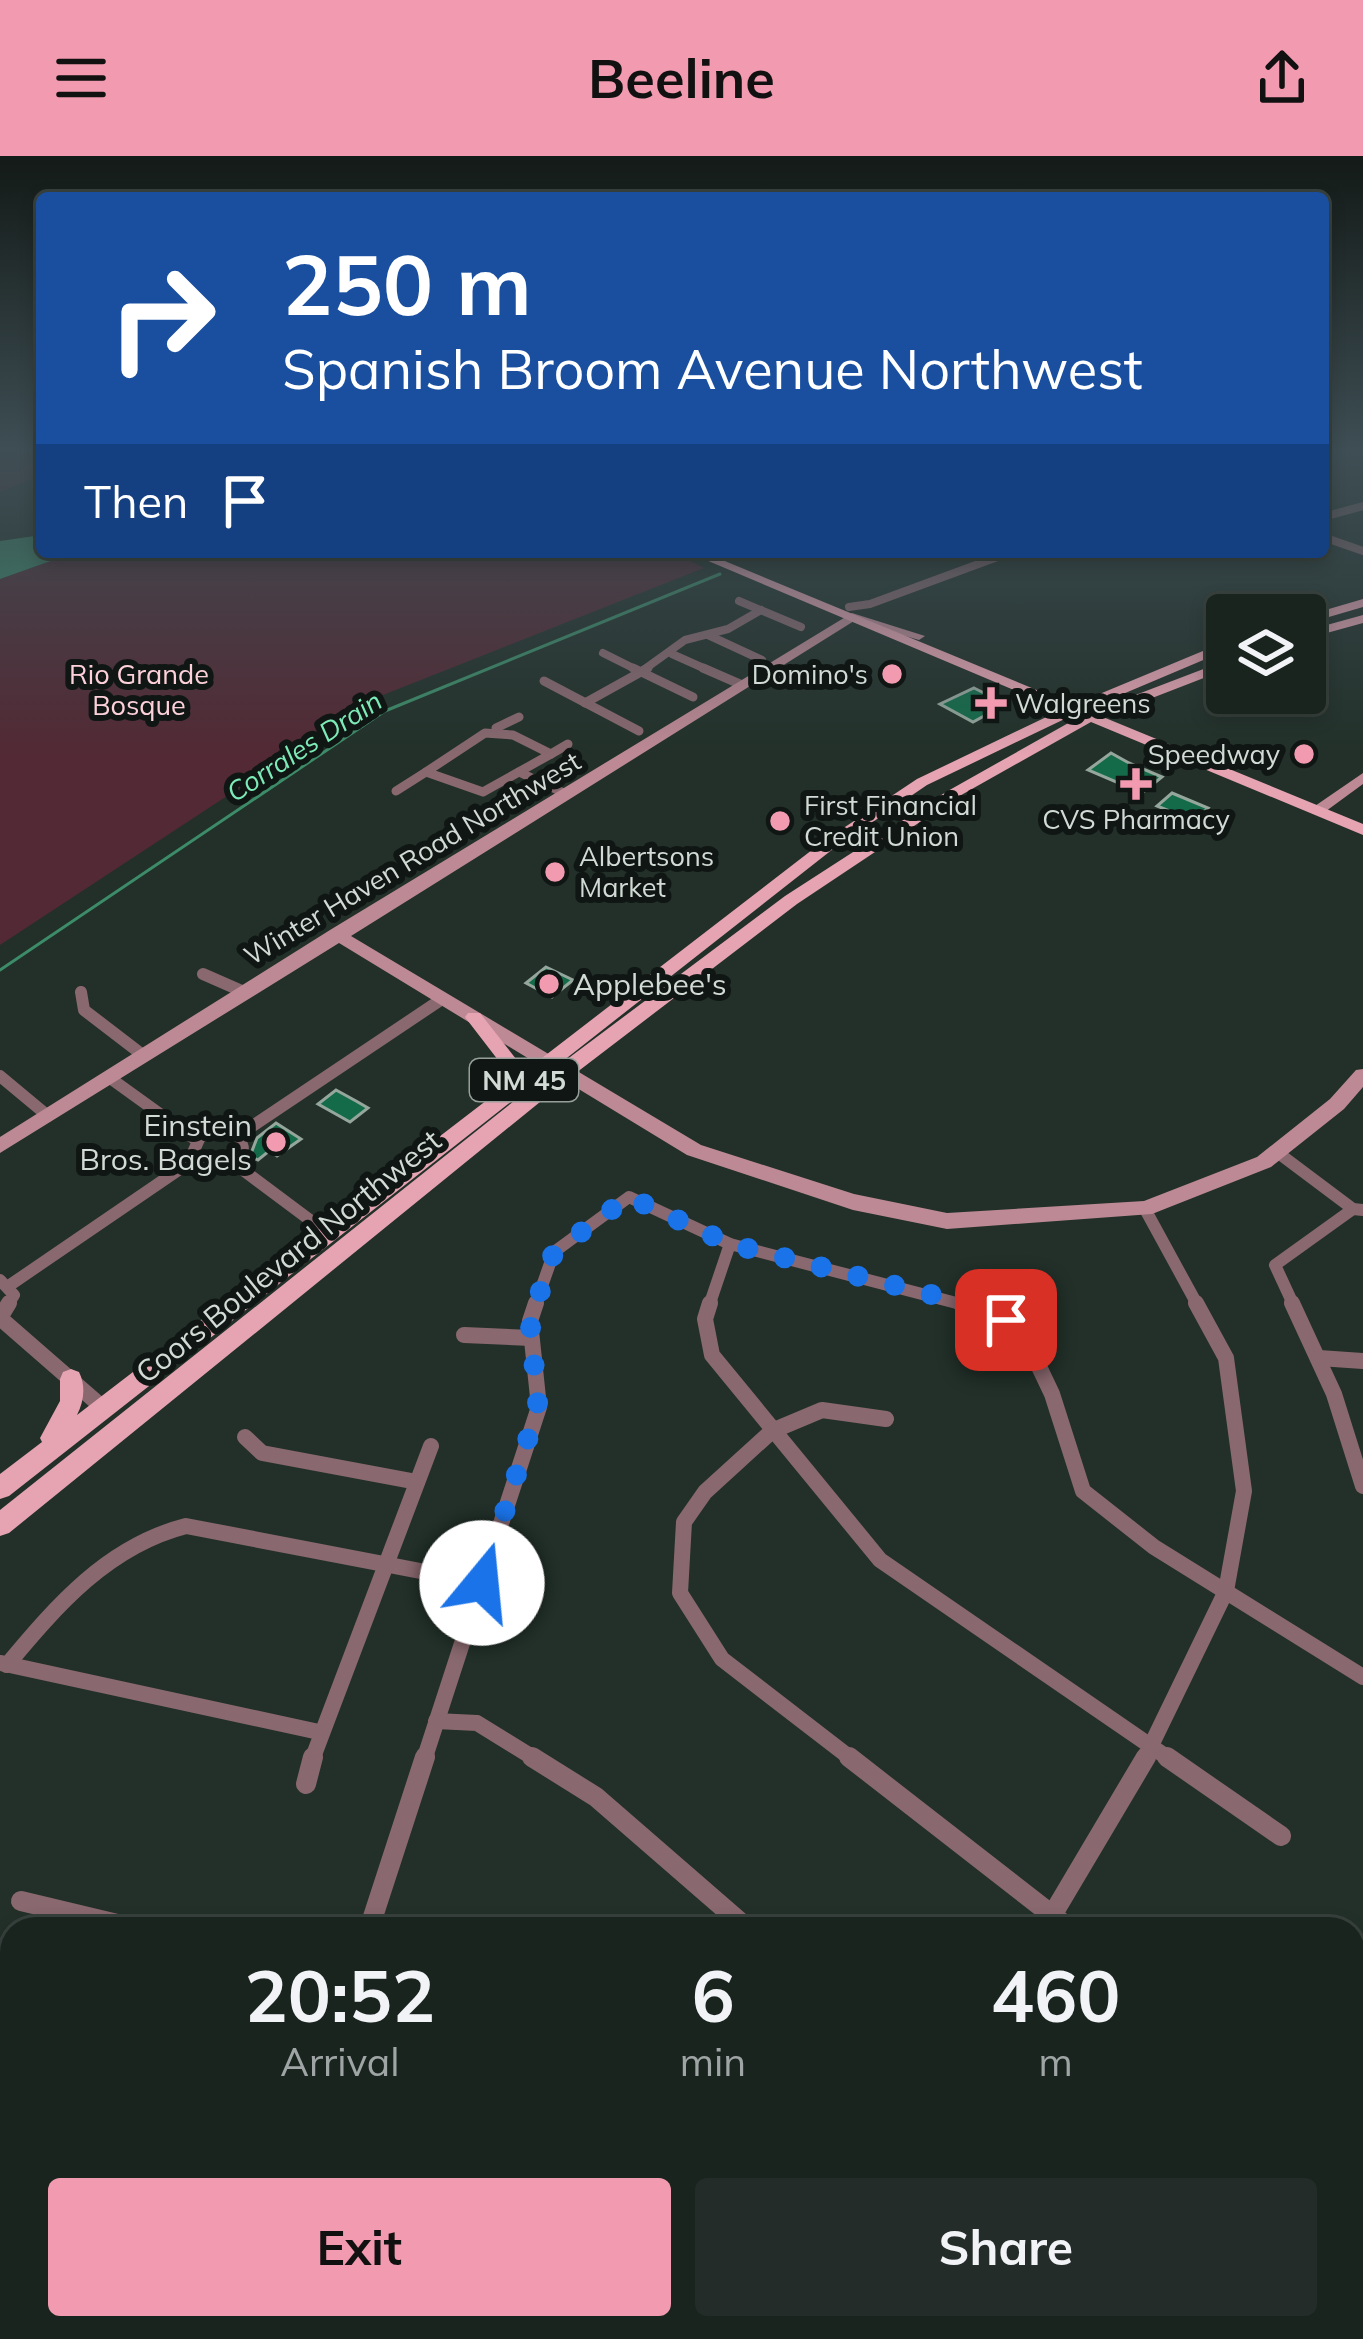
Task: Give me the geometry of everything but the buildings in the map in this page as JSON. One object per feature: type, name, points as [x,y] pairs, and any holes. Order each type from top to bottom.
[{"type":"main road","points":[[708,558],[800,596],[919,636],[1087,710]]},
{"type":"main road","points":[[724,558],[1321,807],[1363,830]]},
{"type":"main road","points":[[1326,614],[1363,603]]},
{"type":"main road","points":[[1326,629],[1363,619]]},
{"type":"main road","name":"Coors Boulevard Northwest","points":[[0,1526],[827,846],[922,782],[1206,655]]},
{"type":"main road","name":"Coors Boulevard Northwest","points":[[1087,710],[1206,671]]},
{"type":"main road","points":[[1321,807],[1363,818]]},
{"type":"main road","points":[[474,1017],[507,1059],[506,1081],[489,1108]]},
{"type":"main road","name":"Coors Boulevard Northwest","points":[[0,1488],[489,1108],[557,1066]]},
{"type":"main road","points":[[40,1456],[72,1402],[71,1378]]},
{"type":"main road","points":[[0,1512],[81,1448],[100,1418],[101,1406]]},
{"type":"street","points":[[855,612],[915,588],[953,580],[999,558]]},
{"type":"street","points":[[855,612],[915,588]]},
{"type":"street","points":[[739,601],[801,627]]},
{"type":"street","points":[[585,703],[672,654],[685,640],[761,610]]},
{"type":"street","name":"Winter Haven Road Northwest","points":[[0,1146],[855,612]]},
{"type":"street","points":[[708,634],[762,660]]},
{"type":"street","points":[[602,653],[693,697]]},
{"type":"street","points":[[672,654],[742,686]]},
{"type":"street","points":[[544,681],[639,731]]},
{"type":"street","points":[[397,791],[454,749],[519,717]]},
{"type":"street","points":[[496,728],[513,730],[551,754]]},
{"type":"street","points":[[426,772],[483,793],[568,744]]},
{"type":"street","points":[[520,772],[566,794]]},
{"type":"street","points":[[1321,807],[1362,778]]},
{"type":"street","points":[[336,934],[694,1150],[853,1202],[947,1221],[1145,1209],[1264,1162],[1337,1105],[1363,1075]]},
{"type":"street","points":[[203,974],[244,992]]},
{"type":"street","points":[[81,992],[83,1010],[144,1056]]},
{"type":"street","points":[[239,1135],[243,1148],[231,1161],[209,1167],[193,1160],[190,1150],[196,1140],[217,1130],[239,1135],[442,999]]},
{"type":"street","points":[[0,1077],[48,1116]]},
{"type":"street","points":[[110,1078],[196,1140]]},
{"type":"street","points":[[1277,1152],[1358,1210],[1275,1265],[1318,1358],[1361,1485]]},
{"type":"street","points":[[101,1406],[0,1318],[13,1303],[5,1282],[193,1160]]},
{"type":"street","points":[[231,1161],[326,1232]]},
{"type":"street","points":[[373,1917],[538,1407],[530,1321],[554,1252],[629,1197],[730,1244],[941,1297],[1006,1320],[1032,1352],[1083,1491],[1154,1547],[1363,1677]]},
{"type":"street","points":[[1051,1917],[1151,1750],[1226,1591],[1244,1491],[1226,1358],[1145,1209]]},
{"type":"street","points":[[730,1244],[705,1318],[712,1355],[880,1560],[1281,1836]]},
{"type":"street","points":[[464,1335],[531,1338]]},
{"type":"street","points":[[1318,1358],[1363,1361]]},
{"type":"street","points":[[886,1419],[822,1410],[772,1431],[705,1492],[684,1522],[680,1593],[722,1659],[1042,1917]]},
{"type":"street","points":[[245,1437],[262,1454],[417,1482]]},
{"type":"street","points":[[306,1784],[319,1732],[431,1446]]},
{"type":"street","points":[[4,1664],[46,1618],[151,1532],[186,1526],[482,1583]]},
{"type":"street","points":[[4,1664],[319,1732]]},
{"type":"street","points":[[436,1721],[477,1723],[596,1797],[734,1917]]},
{"type":"street","points":[[21,1901],[72,1917]]},
{"type":"green space","name":"Rio Grande Bosque","points":[[59,558],[685,558],[704,568],[378,697],[0,945],[0,579]]},
{"type":"shaded area","points":[[0,553],[59,558],[0,579]]},
{"type":"waterway","name":"Corrales Drain","points":[[0,970],[385,711],[720,574]]},
{"type":"place","name":"Domino's","points":[[892,674]]},
{"type":"place","name":"Walgreens","points":[[991,703]]},
{"type":"place","name":"Speedway","points":[[1304,754]]},
{"type":"place","name":"CVS Pharmacy","points":[[1136,784]]},
{"type":"place","name":"First Financial Credit Union","points":[[780,821]]},
{"type":"place","name":"Albertsons Market","points":[[555,872]]},
{"type":"place","name":"Applebee's","points":[[549,984]]},
{"type":"place","name":"Einstein Bros. Bagels","points":[[276,1142]]},
{"type":"route","points":[[482,1583],[538,1407],[530,1321],[554,1252],[629,1197],[730,1244],[941,1297],[1006,1320]]}]
